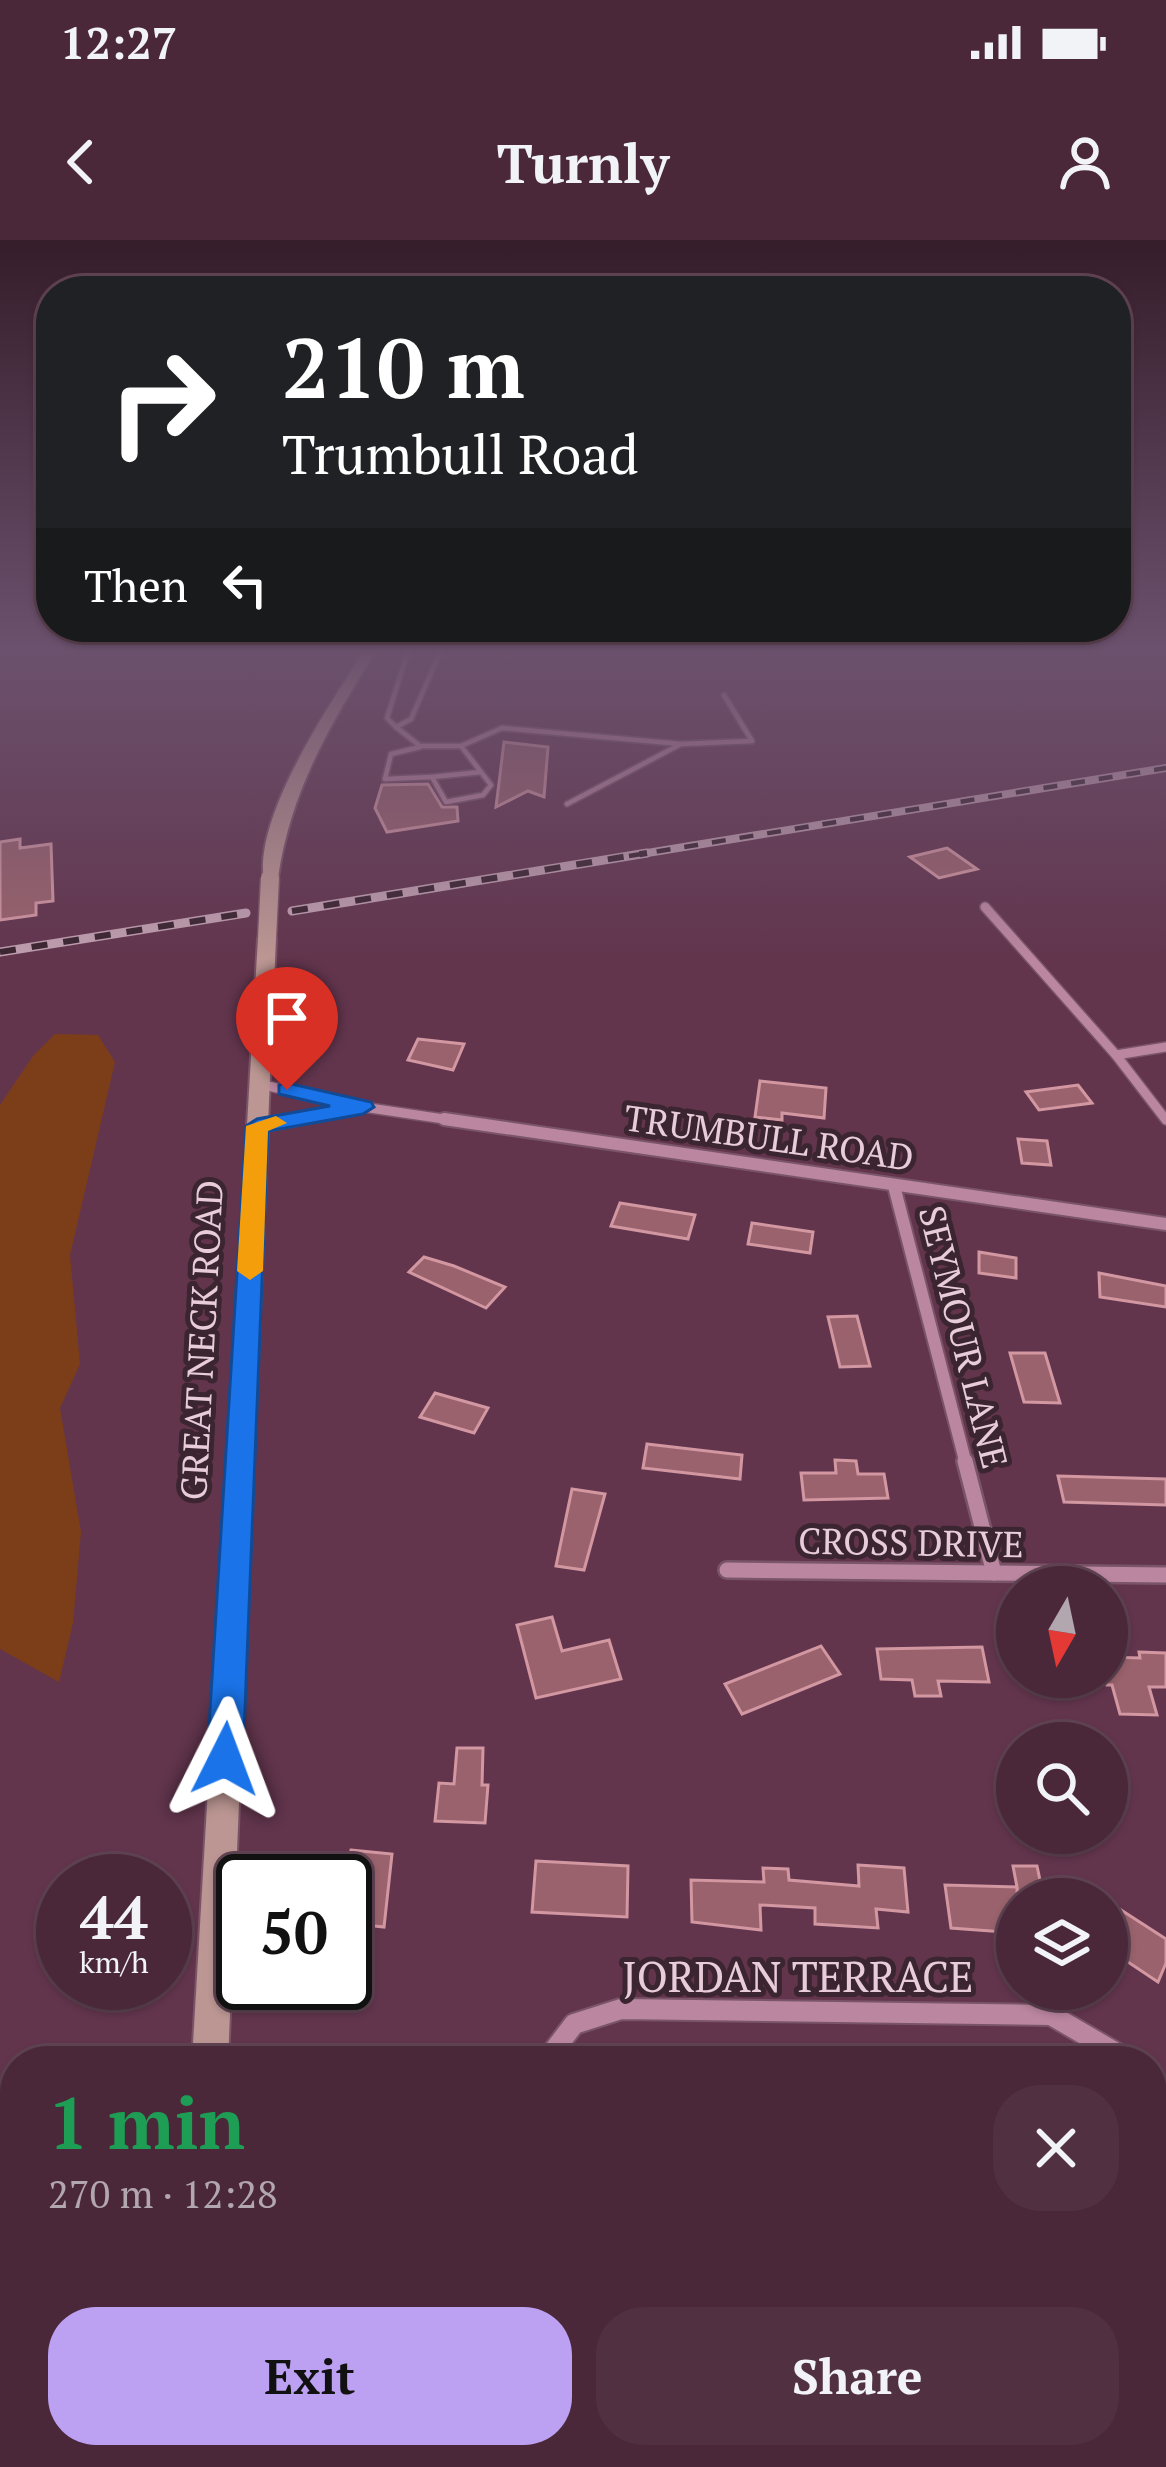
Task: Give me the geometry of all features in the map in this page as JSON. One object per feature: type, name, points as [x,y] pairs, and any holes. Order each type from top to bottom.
[{"type":"main road","name":"GREAT NECK ROAD","points":[[212,2046],[270,878],[282,809],[309,752]]},
{"type":"street","points":[[985,908],[1116,1054],[1166,1120]]},
{"type":"street","points":[[1116,1054],[1166,1047]]},
{"type":"street","name":"TRUMBULL ROAD","points":[[259,1084],[363,1107],[1166,1224]]},
{"type":"street","name":"TRUMBULL ROAD","points":[[257,1126],[363,1107]]},
{"type":"street","name":"SEYMOUR LANE","points":[[894,1186],[994,1573]]},
{"type":"street","name":"CROSS DRIVE","points":[[727,1570],[1166,1575]]},
{"type":"street","name":"JORDAN TERRACE","points":[[557,2046],[574,2024],[621,2009],[1051,2015],[1104,2046]]},
{"type":"lane","points":[[399,752],[391,754],[385,779],[482,772]]},
{"type":"lane","points":[[432,777],[446,802],[483,795],[491,785],[466,752]]},
{"type":"lane","points":[[567,804],[666,752]]},
{"type":"shaded area","points":[[55,1034],[98,1035],[115,1062],[70,1255],[80,1364],[60,1408],[81,1532],[73,1623],[59,1682],[0,1649],[0,1105],[33,1056]]},
{"type":"building","points":[[503,752],[548,752],[544,797],[528,791],[496,807]]},
{"type":"building","points":[[428,784],[442,807],[457,807],[458,821],[387,832],[375,808],[382,785]]},
{"type":"building","points":[[20,839],[20,848],[51,844],[53,901],[36,903],[36,915],[0,920],[0,842]]},
{"type":"building","points":[[947,848],[977,869],[939,878],[910,857]]},
{"type":"building","points":[[418,1039],[464,1044],[453,1070],[408,1060]]},
{"type":"building","points":[[760,1081],[826,1088],[824,1118],[782,1113],[782,1120],[755,1117]]},
{"type":"building","points":[[1078,1085],[1092,1103],[1039,1110],[1026,1092]]},
{"type":"building","points":[[1018,1139],[1047,1141],[1051,1165],[1022,1163]]},
{"type":"building","points":[[620,1203],[695,1215],[688,1239],[611,1226]]},
{"type":"building","points":[[752,1223],[813,1232],[810,1253],[748,1244]]},
{"type":"building","points":[[979,1252],[1016,1258],[1016,1278],[979,1273]]},
{"type":"building","points":[[424,1257],[505,1287],[486,1308],[409,1272]]},
{"type":"building","points":[[1099,1273],[1166,1286],[1166,1307],[1100,1297]]},
{"type":"building","points":[[857,1316],[870,1366],[840,1367],[828,1317]]},
{"type":"building","points":[[1010,1353],[1045,1353],[1060,1403],[1024,1402]]},
{"type":"building","points":[[435,1393],[488,1408],[474,1433],[420,1417]]},
{"type":"building","points":[[647,1444],[742,1455],[740,1479],[643,1468]]},
{"type":"building","points":[[835,1460],[856,1461],[858,1474],[884,1474],[888,1498],[804,1500],[801,1473],[836,1473]]},
{"type":"building","points":[[1058,1476],[1166,1479],[1166,1505],[1064,1502]]},
{"type":"building","points":[[572,1489],[605,1494],[584,1570],[556,1566]]},
{"type":"building","points":[[552,1617],[562,1651],[609,1640],[621,1679],[536,1698],[517,1625]]},
{"type":"building","points":[[821,1646],[840,1674],[742,1714],[725,1684]]},
{"type":"building","points":[[982,1647],[989,1682],[938,1681],[941,1696],[915,1696],[912,1680],[881,1679],[877,1649]]},
{"type":"building","points":[[1139,1652],[1166,1653],[1166,1687],[1149,1687],[1157,1715],[1120,1714],[1116,1698],[1128,1698],[1128,1658],[1140,1658]]},
{"type":"building","points":[[457,1748],[483,1748],[482,1785],[488,1785],[485,1823],[435,1821],[439,1783],[454,1784]]},
{"type":"building","points":[[351,1850],[392,1854],[384,1927],[372,1926],[372,1854],[350,1854]]},
{"type":"building","points":[[536,1861],[628,1866],[627,1917],[532,1912]]},
{"type":"building","points":[[858,1865],[904,1868],[908,1912],[876,1909],[878,1928],[815,1924],[815,1908],[760,1905],[761,1930],[692,1922],[691,1880],[764,1882],[763,1868],[788,1869],[789,1880],[859,1886]]},
{"type":"building","points":[[1013,1866],[1037,1866],[1040,1878],[1015,1878]]},
{"type":"building","points":[[945,1885],[996,1886],[996,1931],[951,1928]]},
{"type":"building","points":[[1128,1914],[1166,1939],[1166,1963],[1158,1982],[1128,1962]]},
{"type":"railway","points":[[629,856],[1166,768]]},
{"type":"railway","points":[[292,911],[647,853]]},
{"type":"railway","points":[[0,952],[246,913]]},
{"type":"slow traffic","points":[[250,1271],[257,1126],[276,1123]]},
{"type":"route","points":[[225,1759],[257,1126],[363,1107],[287,1090]]}]
